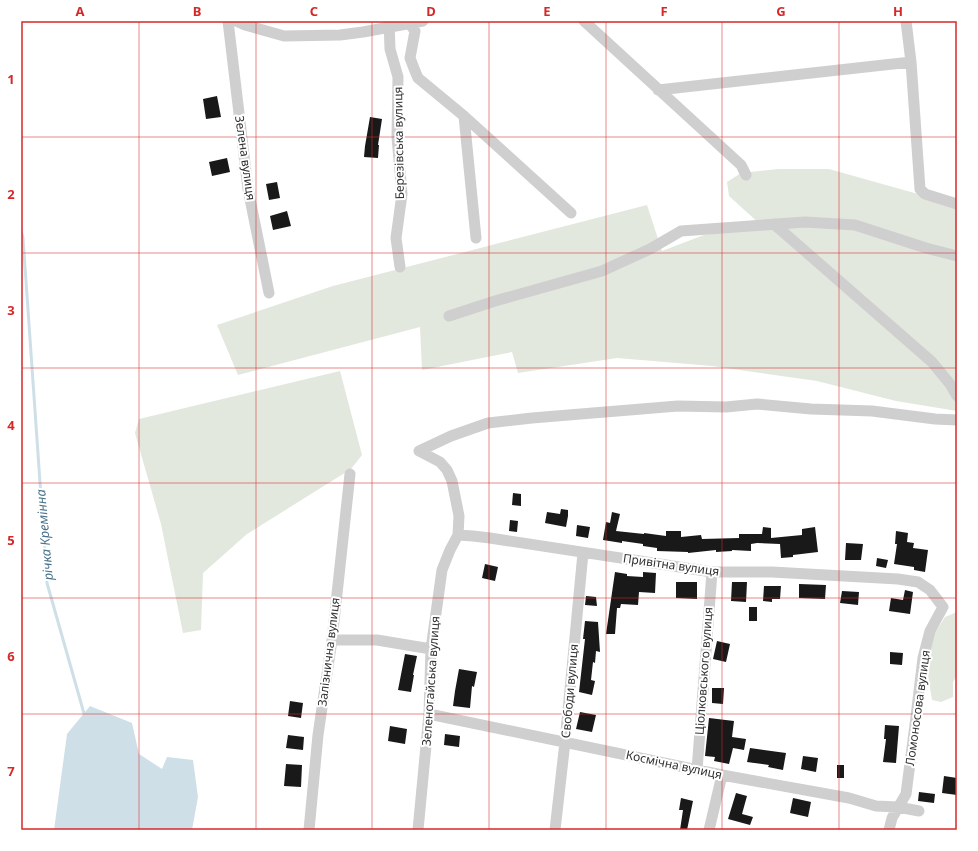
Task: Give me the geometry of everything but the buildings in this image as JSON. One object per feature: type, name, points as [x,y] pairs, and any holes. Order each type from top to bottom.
[{"type":"street","name":"Зелена вулиця","points":[[228,21],[248,189],[269,293]]},
{"type":"street","points":[[236,21],[266,32],[284,36],[340,35],[363,32],[390,24],[423,21]]},
{"type":"street","points":[[584,21],[741,165],[746,175]]},
{"type":"street","points":[[906,21],[911,62],[920,189],[925,194],[957,204]]},
{"type":"street","points":[[409,23],[415,31],[410,58],[418,78],[464,116],[572,213]]},
{"type":"street","name":"Березівська вулиця","points":[[390,24],[390,49],[398,77],[397,137],[402,194],[396,238],[400,266]]},
{"type":"street","points":[[658,90],[911,62]]},
{"type":"street","points":[[464,116],[476,238]]},
{"type":"street","points":[[449,316],[495,301],[602,271],[650,249],[681,231],[805,222],[856,225],[926,248],[957,256]]},
{"type":"street","points":[[774,224],[932,362],[950,384],[957,396]]},
{"type":"street","points":[[458,535],[459,516],[452,481],[448,470],[440,462],[419,451],[451,436],[488,423],[678,406],[726,407],[757,404],[811,409],[872,412],[935,420],[957,420]]},
{"type":"street","name":"Залізнична вулиця","points":[[309,830],[318,735],[332,640],[350,474]]},
{"type":"street","name":"Привітна вулиця","points":[[458,535],[490,538],[712,572],[772,572],[898,579],[918,582],[930,590]]},
{"type":"street","name":"Зеленогайська вулиця","points":[[418,830],[429,714],[431,649],[442,570],[458,535]]},
{"type":"street","name":"Свободи вулиця","points":[[555,830],[583,552]]},
{"type":"street","name":"Ціолковського вулиця","points":[[697,770],[712,572]]},
{"type":"street","name":"Ломоносова вулиця","points":[[889,830],[892,818],[906,794],[923,658],[930,631],[943,607],[930,590]]},
{"type":"street","points":[[332,640],[377,640],[431,649]]},
{"type":"street","name":"Космічна вулиця","points":[[429,714],[697,770],[849,798],[876,806],[898,807],[919,811]]},
{"type":"street","points":[[709,830],[722,775]]},
{"type":"shaded area","points":[[778,169],[829,169],[957,205],[957,411],[896,401],[817,381],[712,366],[617,358],[518,373],[512,352],[422,370],[420,327],[238,375],[217,325],[333,286],[647,205],[662,251],[704,235],[761,225],[729,196],[727,182],[741,173]]},
{"type":"shaded area","points":[[340,371],[362,455],[351,469],[247,534],[203,573],[201,630],[183,633],[161,524],[135,433],[139,419]]},
{"type":"shaded area","points":[[957,612],[957,675],[953,682],[953,697],[941,702],[932,700],[928,675],[930,641],[945,617]]},
{"type":"shaded area","points":[[90,706],[132,723],[139,754],[162,769],[167,757],[193,760],[198,797],[192,830],[54,830],[67,734]]},
{"type":"waterway","name":"річка Кремінна","points":[[21,231],[23,238],[47,583],[85,717]]}]
